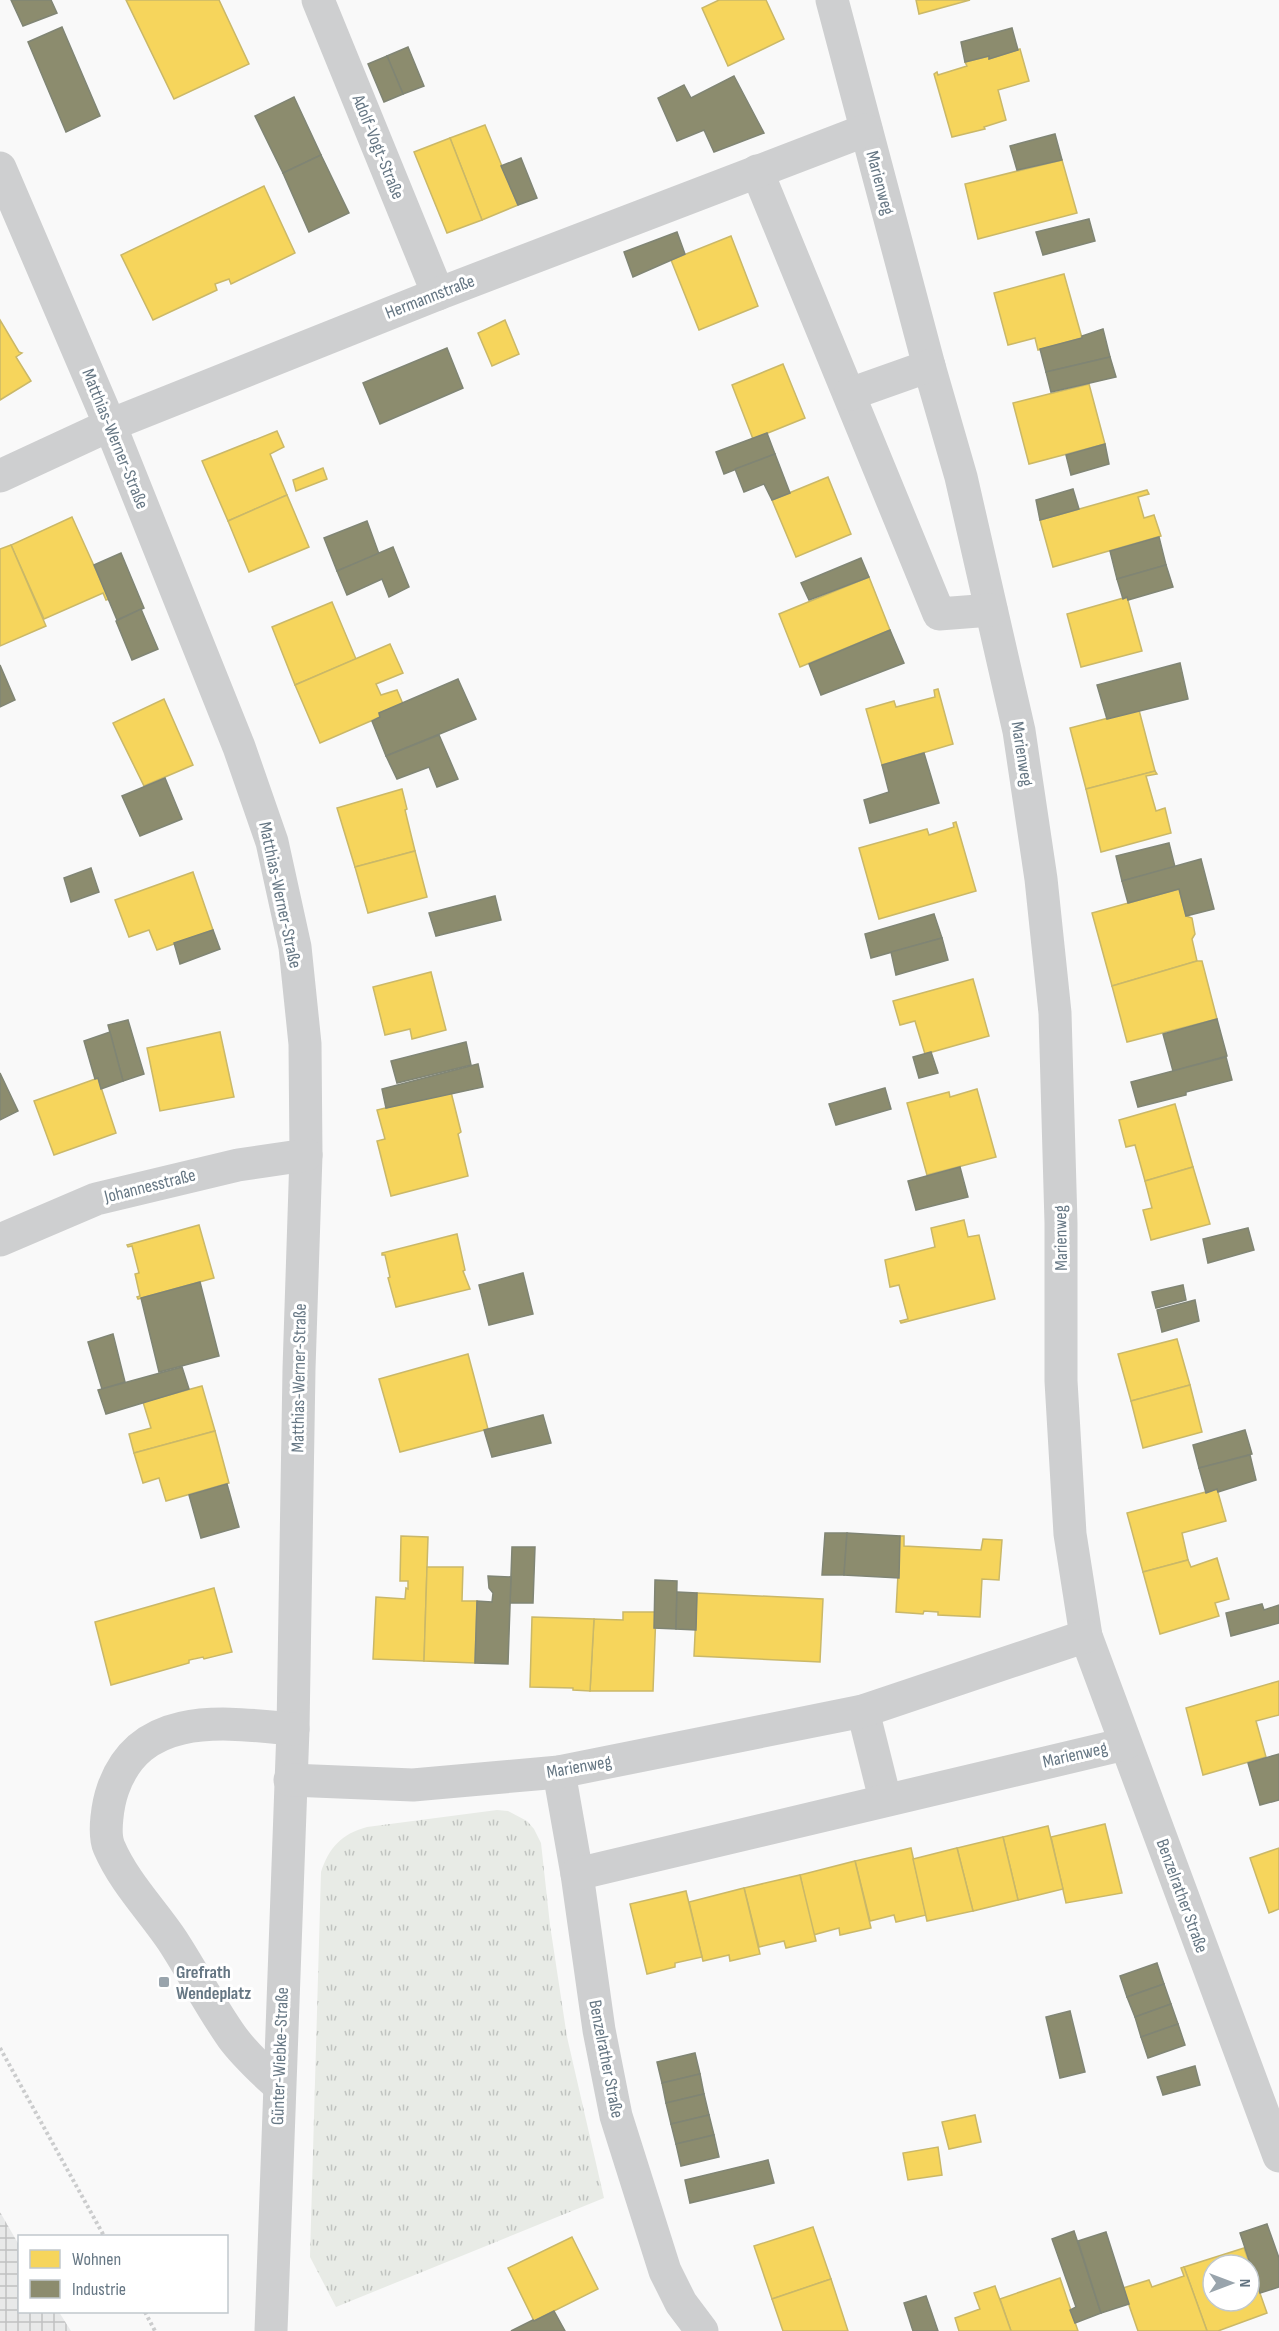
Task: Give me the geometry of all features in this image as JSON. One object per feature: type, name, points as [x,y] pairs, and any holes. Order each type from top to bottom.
[{"type":"street","name":"Adolf-Vogt-Straße","points":[[318,0],[438,294]]},
{"type":"street","name":"Marienweg","points":[[290,1780],[413,1785],[559,1772],[863,1711],[1086,1636],[1070,1534],[1061,1381],[1061,1223],[1055,1013],[1041,879],[1019,731],[961,477],[929,366],[832,0]]},
{"type":"street","name":"Hermannstraße","points":[[0,476],[110,425],[438,294],[866,130]]},
{"type":"street","name":"Matthias-Werner-Straße","points":[[0,168],[110,425],[239,747],[272,842],[296,958],[305,1044],[306,1155],[298,1369],[293,1729],[290,1780]]},
{"type":"street","points":[[757,171],[939,614],[991,610]]},
{"type":"street","points":[[850,394],[929,366]]},
{"type":"street","name":"Johannesstraße","points":[[0,1240],[96,1199],[238,1165],[306,1155]]},
{"type":"street","name":"Benzelrather Straße","points":[[1086,1636],[1279,2156]]},
{"type":"street","points":[[863,1711],[885,1799]]},
{"type":"street","points":[[279,2086],[233,2039],[172,1940],[130,1885],[108,1844],[108,1804],[120,1770],[152,1737],[189,1726],[223,1723],[293,1729]]},
{"type":"street","name":"Marienweg","points":[[577,1874],[885,1799],[1125,1744]]},
{"type":"street","name":"Benzelrather Straße","points":[[559,1772],[577,1874],[599,2030],[616,2116],[665,2271],[681,2303],[702,2331]]},
{"type":"street","name":"Günter-Wiebke-Straße","points":[[271,2331],[290,1780]]},
{"type":"path","points":[[0,2048],[103,2235]]},
{"type":"path","points":[[146,2313],[155,2331]]},
{"type":"shaded area","points":[[0,2212],[18,2243],[18,2313],[60,2313],[71,2331],[0,2331]]},
{"type":"green space","points":[[497,1810],[508,1811],[527,1821],[541,1843],[550,1925],[567,2037],[604,2198],[336,2307],[310,2257],[321,1872],[337,1843],[358,1830]]},
{"type":"building: Wohnen","points":[[126,0],[219,0],[249,64],[174,99]]},
{"type":"building: Wohnen","points":[[719,0],[766,0],[784,39],[728,66],[702,8]]},
{"type":"building: Wohnen","points":[[916,0],[970,0],[919,14]]},
{"type":"building: Wohnen","points":[[1020,49],[1029,81],[998,90],[1006,120],[984,127],[985,129],[952,137],[934,74],[937,72],[938,75],[967,66],[965,62],[989,56],[989,59]]},
{"type":"building: Wohnen","points":[[485,125],[518,205],[482,220],[450,138]]},
{"type":"building: Wohnen","points":[[450,138],[482,220],[447,233],[414,152]]},
{"type":"building: Wohnen","points":[[1062,160],[1077,213],[978,239],[965,184]]},
{"type":"building: Wohnen","points":[[264,186],[295,253],[231,284],[229,279],[215,284],[217,290],[153,320],[121,255]]},
{"type":"building: Wohnen","points":[[731,236],[758,306],[699,330],[671,260]]},
{"type":"building: Wohnen","points":[[1064,274],[1082,338],[1038,350],[1035,338],[1008,345],[994,293]]},
{"type":"building: Wohnen","points":[[0,320],[19,352],[22,353],[16,357],[31,381],[0,400]]},
{"type":"building: Wohnen","points":[[505,320],[519,354],[492,366],[478,333]]},
{"type":"building: Wohnen","points":[[783,364],[805,418],[753,439],[732,385]]},
{"type":"building: Wohnen","points":[[1089,384],[1105,444],[1029,464],[1013,403]]},
{"type":"building: Wohnen","points":[[277,431],[284,447],[270,454],[287,495],[228,521],[202,461]]},
{"type":"building: Wohnen","points":[[323,468],[327,479],[296,491],[293,480]]},
{"type":"building: Wohnen","points":[[828,477],[851,534],[796,557],[772,500]]},
{"type":"building: Wohnen","points":[[1147,490],[1149,494],[1138,497],[1144,518],[1154,515],[1161,536],[1053,567],[1040,520]]},
{"type":"building: Wohnen","points":[[287,495],[309,547],[249,572],[228,521]]},
{"type":"building: Wohnen","points":[[72,517],[109,599],[106,600],[103,593],[44,619],[11,545]]},
{"type":"building: Wohnen","points":[[11,545],[46,626],[0,646],[0,549]]},
{"type":"building: Wohnen","points":[[869,577],[890,630],[800,667],[779,614]]},
{"type":"building: Wohnen","points":[[1127,597],[1142,651],[1081,667],[1067,614]]},
{"type":"building: Wohnen","points":[[332,602],[356,659],[295,685],[272,627]]},
{"type":"building: Wohnen","points":[[390,644],[403,673],[376,684],[381,695],[397,690],[403,704],[379,713],[380,717],[320,743],[295,685]]},
{"type":"building: Wohnen","points":[[938,689],[953,744],[882,765],[866,709],[894,701],[896,707],[935,697],[934,690]]},
{"type":"building: Wohnen","points":[[164,699],[193,765],[144,786],[113,723]]},
{"type":"building: Wohnen","points":[[1139,710],[1155,771],[1086,789],[1070,728]]},
{"type":"building: Wohnen","points":[[1155,771],[1157,774],[1146,776],[1156,811],[1165,808],[1171,833],[1101,852],[1086,789]]},
{"type":"building: Wohnen","points":[[402,789],[415,851],[355,867],[337,808]]},
{"type":"building: Wohnen","points":[[956,822],[976,891],[879,919],[859,848],[927,829],[929,835],[954,827],[953,823]]},
{"type":"building: Wohnen","points":[[415,851],[427,897],[368,913],[355,867]]},
{"type":"building: Wohnen","points":[[193,872],[213,930],[157,950],[149,930],[129,937],[115,900]]},
{"type":"building: Wohnen","points":[[1179,889],[1186,916],[1192,918],[1195,934],[1192,939],[1197,961],[1112,986],[1092,913]]},
{"type":"building: Wohnen","points":[[1202,961],[1217,1019],[1127,1042],[1112,986]]},
{"type":"building: Wohnen","points":[[431,972],[446,1030],[412,1039],[410,1029],[385,1035],[373,987]]},
{"type":"building: Wohnen","points":[[973,979],[989,1036],[925,1054],[915,1021],[900,1025],[893,1001]]},
{"type":"building: Wohnen","points":[[220,1032],[234,1097],[160,1111],[147,1048]]},
{"type":"building: Wohnen","points":[[98,1078],[116,1133],[54,1155],[34,1101]]},
{"type":"building: Wohnen","points":[[977,1089],[996,1157],[927,1175],[907,1103],[949,1092],[950,1097]]},
{"type":"building: Wohnen","points":[[451,1092],[461,1132],[458,1134],[468,1176],[391,1196],[377,1141],[385,1139],[377,1110]]},
{"type":"building: Wohnen","points":[[1175,1104],[1193,1167],[1145,1181],[1135,1145],[1126,1147],[1119,1120]]},
{"type":"building: Wohnen","points":[[1193,1167],[1210,1224],[1151,1240],[1143,1210],[1152,1208],[1145,1181]]},
{"type":"building: Wohnen","points":[[964,1220],[968,1237],[979,1235],[995,1299],[901,1323],[900,1321],[908,1319],[899,1285],[890,1287],[885,1260],[935,1247],[931,1228]]},
{"type":"building: Wohnen","points":[[199,1225],[214,1278],[138,1299],[137,1297],[140,1296],[135,1274],[139,1273],[132,1246],[127,1245]]},
{"type":"building: Wohnen","points":[[457,1234],[465,1270],[463,1271],[470,1289],[396,1307],[388,1278],[390,1277],[385,1255],[382,1253]]},
{"type":"building: Wohnen","points":[[1177,1339],[1190,1385],[1131,1401],[1118,1354]]},
{"type":"building: Wohnen","points":[[468,1354],[488,1429],[400,1452],[379,1379]]},
{"type":"building: Wohnen","points":[[1190,1385],[1202,1432],[1143,1448],[1131,1401]]},
{"type":"building: Wohnen","points":[[202,1386],[215,1431],[134,1453],[129,1434],[151,1428],[143,1402]]},
{"type":"building: Wohnen","points":[[215,1431],[229,1483],[166,1501],[159,1478],[143,1483],[134,1453]]},
{"type":"building: Wohnen","points":[[1217,1489],[1226,1521],[1182,1533],[1188,1560],[1143,1572],[1127,1513]]},
{"type":"building: Wohnen","points":[[401,1536],[428,1537],[424,1661],[373,1659],[376,1597],[405,1599],[406,1588],[408,1589],[408,1581],[400,1581]]},
{"type":"building: Wohnen","points":[[900,1536],[904,1536],[904,1546],[981,1550],[983,1539],[1002,1540],[999,1580],[982,1579],[980,1617],[938,1615],[938,1612],[924,1611],[923,1614],[896,1612]]},
{"type":"building: Wohnen","points":[[1217,1558],[1229,1599],[1215,1603],[1219,1616],[1160,1634],[1143,1572],[1188,1560],[1191,1567]]},
{"type":"building: Wohnen","points":[[427,1567],[463,1567],[462,1601],[477,1601],[475,1663],[424,1661]]},
{"type":"building: Wohnen","points":[[214,1588],[232,1652],[189,1660],[189,1663],[111,1685],[95,1622]]},
{"type":"building: Wohnen","points":[[697,1593],[823,1599],[820,1662],[694,1656]]},
{"type":"building: Wohnen","points":[[623,1612],[656,1612],[653,1691],[590,1691],[594,1619],[623,1620]]},
{"type":"building: Wohnen","points":[[532,1617],[594,1619],[590,1691],[573,1690],[573,1688],[530,1687]]},
{"type":"building: Wohnen","points":[[1279,1681],[1279,1715],[1256,1721],[1266,1757],[1203,1775],[1186,1708]]},
{"type":"building: Wohnen","points":[[1105,1824],[1122,1893],[1066,1903],[1051,1837]]},
{"type":"building: Wohnen","points":[[1048,1826],[1063,1889],[1018,1900],[1003,1837]]},
{"type":"building: Wohnen","points":[[1003,1837],[1018,1900],[973,1911],[957,1848]]},
{"type":"building: Wohnen","points":[[911,1848],[926,1915],[896,1922],[894,1915],[870,1921],[855,1861]]},
{"type":"building: Wohnen","points":[[957,1848],[973,1911],[927,1921],[913,1859]]},
{"type":"building: Wohnen","points":[[1279,1848],[1279,1909],[1269,1913],[1250,1858]]},
{"type":"building: Wohnen","points":[[855,1861],[871,1928],[840,1935],[839,1928],[813,1935],[800,1875]]},
{"type":"building: Wohnen","points":[[800,1875],[816,1941],[786,1948],[784,1941],[759,1947],[744,1888]]},
{"type":"building: Wohnen","points":[[744,1888],[760,1954],[730,1961],[729,1955],[703,1961],[689,1902]]},
{"type":"building: Wohnen","points":[[686,1891],[702,1957],[675,1963],[675,1967],[647,1974],[630,1904]]},
{"type":"building: Wohnen","points":[[975,2115],[981,2142],[949,2149],[942,2122]]},
{"type":"building: Wohnen","points":[[938,2147],[942,2175],[908,2180],[903,2153]]},
{"type":"building: Wohnen","points":[[813,2227],[831,2279],[772,2299],[754,2246]]},
{"type":"building: Wohnen","points":[[572,2237],[598,2289],[534,2321],[508,2268]]},
{"type":"building: Wohnen","points":[[1244,2248],[1246,2253],[1228,2253]]},
{"type":"building: Wohnen","points":[[1201,2262],[1201,2313],[1261,2313],[1261,2296],[1267,2313],[1218,2331],[1207,2331],[1184,2267]]},
{"type":"building: Wohnen","points":[[1184,2267],[1207,2331],[1138,2331],[1123,2288],[1149,2280],[1152,2287],[1184,2276],[1181,2268]]},
{"type":"building: Wohnen","points":[[1060,2278],[1078,2331],[1011,2331],[1000,2299]]},
{"type":"building: Wohnen","points":[[831,2279],[848,2331],[783,2331],[772,2299]]},
{"type":"building: Wohnen","points":[[995,2286],[1011,2331],[959,2331],[955,2318],[980,2309],[974,2293]]},
{"type":"building: Industrie","points":[[11,0],[51,0],[57,13],[23,26]]},
{"type":"building: Industrie","points":[[62,27],[100,116],[66,132],[28,42]]},
{"type":"building: Industrie","points":[[1012,28],[1018,50],[989,59],[989,56],[965,62],[961,42]]},
{"type":"building: Industrie","points":[[408,47],[424,86],[403,94],[387,56]]},
{"type":"building: Industrie","points":[[387,56],[403,94],[384,102],[368,64]]},
{"type":"building: Industrie","points":[[734,76],[764,133],[714,152],[704,130],[677,141],[658,98],[684,85],[691,98]]},
{"type":"building: Industrie","points":[[294,97],[321,155],[283,173],[255,116]]},
{"type":"building: Industrie","points":[[1055,134],[1062,160],[1017,170],[1010,146]]},
{"type":"building: Industrie","points":[[321,155],[349,213],[309,232],[283,173]]},
{"type":"building: Industrie","points":[[521,158],[537,198],[518,205],[501,166]]},
{"type":"building: Industrie","points":[[1089,219],[1095,241],[1043,255],[1036,232]]},
{"type":"building: Industrie","points":[[677,232],[685,254],[633,277],[624,252]]},
{"type":"building: Industrie","points":[[1103,329],[1110,357],[1046,372],[1040,349],[1082,338],[1082,336]]},
{"type":"building: Industrie","points":[[447,348],[463,388],[380,424],[363,383]]},
{"type":"building: Industrie","points":[[1110,357],[1116,377],[1051,392],[1046,372]]},
{"type":"building: Industrie","points":[[767,433],[775,454],[724,474],[716,452]]},
{"type":"building: Industrie","points":[[1105,444],[1109,464],[1071,475],[1066,455]]},
{"type":"building: Industrie","points":[[775,454],[790,493],[772,500],[764,484],[744,492],[735,469]]},
{"type":"building: Industrie","points":[[1073,489],[1079,509],[1040,520],[1036,500]]},
{"type":"building: Industrie","points":[[367,521],[379,554],[337,571],[324,538]]},
{"type":"building: Industrie","points":[[1159,537],[1166,565],[1117,579],[1110,551]]},
{"type":"building: Industrie","points":[[393,547],[409,587],[389,597],[382,579],[347,595],[337,571]]},
{"type":"building: Industrie","points":[[121,553],[144,608],[117,620],[94,565]]},
{"type":"building: Industrie","points":[[861,558],[869,577],[809,600],[801,583]]},
{"type":"building: Industrie","points":[[1166,565],[1173,587],[1128,600],[1127,597],[1123,599],[1117,579]]},
{"type":"building: Industrie","points":[[141,609],[158,649],[132,660],[116,621]]},
{"type":"building: Industrie","points":[[890,630],[904,663],[821,695],[809,664]]},
{"type":"building: Industrie","points":[[1180,663],[1188,699],[1107,719],[1097,685]]},
{"type":"building: Industrie","points":[[0,665],[15,700],[0,707]]},
{"type":"building: Industrie","points":[[458,679],[476,719],[386,756],[372,721],[380,717],[379,713]]},
{"type":"building: Industrie","points":[[439,735],[458,779],[437,787],[429,767],[397,779],[386,756]]},
{"type":"building: Industrie","points":[[924,753],[939,803],[870,823],[864,800],[889,792],[882,765]]},
{"type":"building: Industrie","points":[[165,778],[182,819],[140,836],[122,796]]},
{"type":"building: Industrie","points":[[1169,843],[1175,867],[1122,881],[1116,856]]},
{"type":"building: Industrie","points":[[1201,859],[1214,909],[1186,916],[1179,889],[1128,903],[1122,881]]},
{"type":"building: Industrie","points":[[91,868],[99,892],[71,902],[64,878]]},
{"type":"building: Industrie","points":[[495,896],[501,920],[436,936],[429,913]]},
{"type":"building: Industrie","points":[[934,914],[942,938],[871,958],[865,934]]},
{"type":"building: Industrie","points":[[213,930],[220,949],[180,964],[174,943]]},
{"type":"building: Industrie","points":[[942,938],[948,960],[896,975],[891,952]]},
{"type":"building: Industrie","points":[[1217,1019],[1227,1056],[1173,1071],[1163,1034]]},
{"type":"building: Industrie","points":[[128,1020],[144,1074],[123,1081],[108,1025]]},
{"type":"building: Industrie","points":[[110,1032],[123,1081],[101,1089],[98,1078],[95,1079],[84,1041]]},
{"type":"building: Industrie","points":[[466,1042],[471,1065],[397,1083],[391,1061]]},
{"type":"building: Industrie","points":[[931,1052],[938,1073],[919,1078],[913,1057]]},
{"type":"building: Industrie","points":[[1226,1057],[1232,1080],[1138,1107],[1131,1082]]},
{"type":"building: Industrie","points":[[478,1064],[483,1087],[386,1108],[382,1089]]},
{"type":"building: Industrie","points":[[0,1073],[18,1111],[0,1120]]},
{"type":"building: Industrie","points":[[885,1088],[891,1109],[836,1125],[829,1104]]},
{"type":"building: Industrie","points":[[960,1167],[968,1197],[916,1210],[908,1181]]},
{"type":"building: Industrie","points":[[1248,1228],[1254,1250],[1208,1263],[1203,1239]]},
{"type":"building: Industrie","points":[[523,1273],[533,1314],[489,1325],[479,1285]]},
{"type":"building: Industrie","points":[[200,1282],[219,1356],[159,1372],[141,1298]]},
{"type":"building: Industrie","points":[[1183,1285],[1186,1300],[1156,1308],[1152,1292]]},
{"type":"building: Industrie","points":[[1195,1300],[1199,1321],[1162,1332],[1157,1310]]},
{"type":"building: Industrie","points":[[113,1334],[125,1382],[102,1389],[88,1342]]},
{"type":"building: Industrie","points":[[182,1367],[189,1389],[106,1414],[98,1390]]},
{"type":"building: Industrie","points":[[543,1415],[551,1443],[492,1457],[484,1430]]},
{"type":"building: Industrie","points":[[1245,1430],[1252,1454],[1199,1468],[1193,1445]]},
{"type":"building: Industrie","points":[[1250,1455],[1256,1480],[1218,1492],[1217,1489],[1206,1493],[1199,1468]]},
{"type":"building: Industrie","points":[[227,1484],[239,1527],[201,1538],[189,1495]]},
{"type":"building: Industrie","points":[[825,1533],[847,1533],[844,1575],[822,1575]]},
{"type":"building: Industrie","points":[[847,1533],[900,1536],[899,1578],[844,1575]]},
{"type":"building: Industrie","points":[[512,1547],[535,1547],[533,1603],[510,1603]]},
{"type":"building: Industrie","points":[[488,1576],[511,1577],[508,1664],[475,1663],[477,1601],[492,1602],[493,1593],[489,1588]]},
{"type":"building: Industrie","points":[[655,1580],[677,1581],[676,1629],[654,1628]]},
{"type":"building: Industrie","points":[[677,1592],[697,1593],[696,1630],[676,1629]]},
{"type":"building: Industrie","points":[[1262,1604],[1264,1610],[1279,1605],[1279,1623],[1231,1636],[1226,1613]]},
{"type":"building: Industrie","points":[[1279,1754],[1279,1800],[1260,1805],[1248,1763]]},
{"type":"building: Industrie","points":[[1157,1963],[1164,1984],[1127,1997],[1120,1976]]},
{"type":"building: Industrie","points":[[1164,1984],[1171,2004],[1135,2017],[1127,1997]]},
{"type":"building: Industrie","points":[[1171,2004],[1178,2024],[1141,2037],[1135,2017]]},
{"type":"building: Industrie","points":[[1070,2011],[1085,2072],[1060,2078],[1046,2017]]},
{"type":"building: Industrie","points":[[1178,2024],[1185,2045],[1148,2058],[1141,2037]]},
{"type":"building: Industrie","points":[[695,2053],[700,2074],[662,2083],[657,2062]]},
{"type":"building: Industrie","points":[[1195,2066],[1200,2085],[1163,2095],[1157,2077]]},
{"type":"building: Industrie","points":[[700,2074],[704,2094],[666,2103],[662,2083]]},
{"type":"building: Industrie","points":[[704,2094],[709,2115],[671,2124],[666,2103]]},
{"type":"building: Industrie","points":[[709,2115],[714,2135],[676,2144],[671,2124]]},
{"type":"building: Industrie","points":[[714,2135],[719,2157],[681,2166],[676,2144]]},
{"type":"building: Industrie","points":[[768,2160],[774,2183],[690,2203],[685,2180]]},
{"type":"building: Industrie","points":[[1267,2224],[1279,2258],[1279,2287],[1261,2293],[1261,2253],[1247,2253],[1240,2233]]},
{"type":"building: Industrie","points":[[1074,2231],[1101,2313],[1075,2323],[1070,2310],[1076,2307],[1052,2239]]},
{"type":"building: Industrie","points":[[1106,2232],[1129,2304],[1101,2313],[1078,2241]]},
{"type":"building: Industrie","points":[[926,2296],[938,2331],[913,2331],[904,2303]]},
{"type":"building: Industrie","points":[[554,2311],[565,2331],[511,2331],[533,2320]]},
{"type":"place","name":"Grefrath Wendeplatz","points":[[164,1982]]}]
